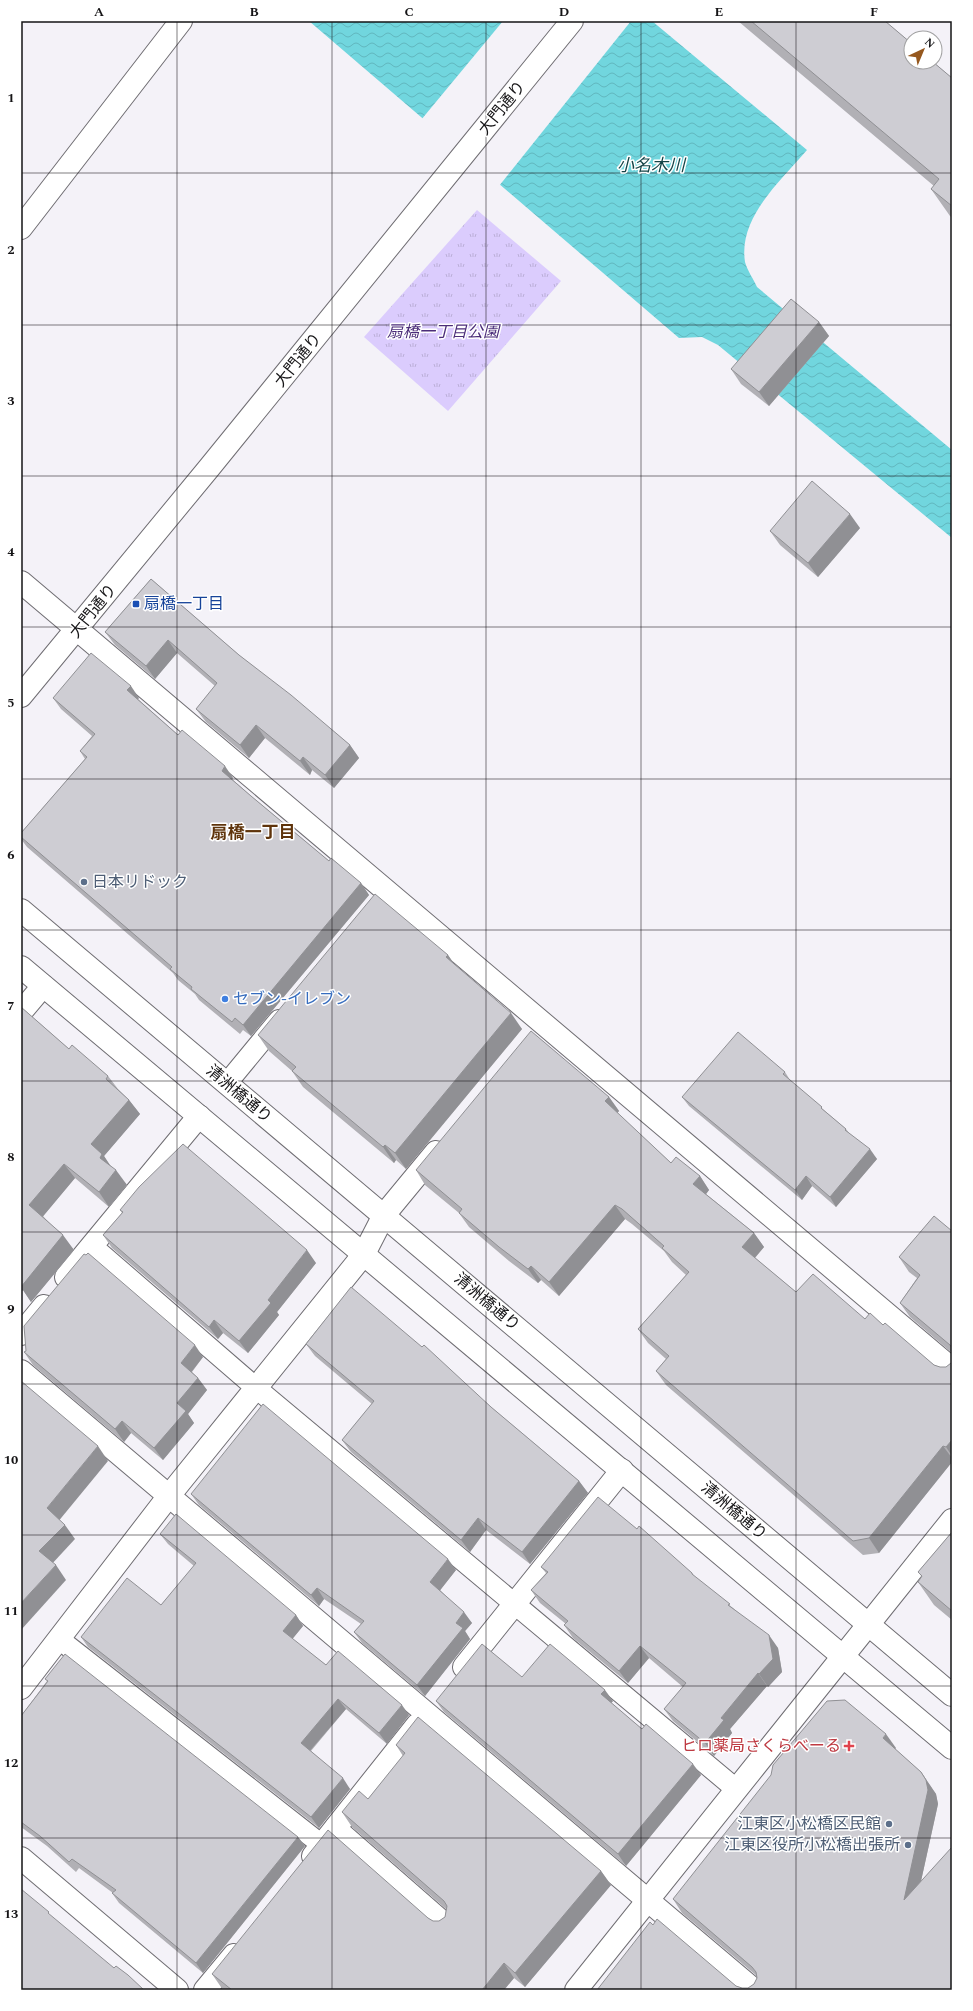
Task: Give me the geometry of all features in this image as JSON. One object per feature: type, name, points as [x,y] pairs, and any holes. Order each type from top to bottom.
[{"type":"street","points":[[21,228],[181,21]]},
{"type":"street","name":"大門通り","points":[[21,696],[78,629],[443,182],[572,21]]},
{"type":"street","points":[[21,582],[78,629],[382,897],[543,1023],[952,1369]]},
{"type":"street","name":"清洲橋通り","points":[[21,910],[952,1695]]},
{"type":"street","points":[[21,967],[952,1748]]},
{"type":"street","points":[[21,1012],[43,986]]},
{"type":"street","points":[[528,1041],[543,1023]]},
{"type":"street","points":[[21,1334],[200,1116]]},
{"type":"street","points":[[21,1688],[168,1497],[255,1387],[364,1254],[384,1215],[448,1137]]},
{"type":"street","points":[[21,1371],[168,1497],[754,1990]]},
{"type":"street","points":[[302,1870],[622,1470]]},
{"type":"street","points":[[576,1990],[647,1899],[952,1520]]},
{"type":"street","points":[[21,1858],[177,1990]]},
{"type":"street","points":[[205,1990],[248,1937]]},
{"type":"lane","points":[[227,1083],[292,1005]]},
{"type":"lane","points":[[92,1246],[255,1387],[736,1789]]},
{"type":"lane","points":[[59,1639],[322,1845]]},
{"type":"lane","points":[[335,1827],[446,1924]]},
{"type":"green space","name":"扇橋一丁目公園","points":[[477,210],[561,281],[448,411],[364,337]]},
{"type":"water","name":"小名木川","points":[[309,21],[652,21],[807,150],[774,187],[755,215],[748,230],[745,246],[746,265],[757,287],[952,450],[952,538],[718,345],[702,337],[679,338]]},
{"type":"pier","points":[[503,21],[631,21],[499,186],[421,120]]},
{"type":"building","points":[[751,21],[885,21],[903,36],[903,70],[942,70],[952,78],[952,206],[931,189],[939,179]]},
{"type":"building","points":[[791,299],[819,322],[759,392],[731,369]]},
{"type":"building","points":[[812,481],[850,514],[808,563],[770,531]]},
{"type":"building","points":[[151,579],[239,655],[291,695],[350,745],[325,775],[303,757],[300,761],[256,725],[240,745],[196,709],[217,683],[168,640],[146,666],[105,632]]},
{"type":"building","points":[[91,653],[131,686],[127,690],[178,735],[182,730],[225,766],[222,771],[251,796],[329,861],[331,858],[361,883],[243,1025],[235,1018],[232,1022],[191,989],[192,987],[170,969],[172,967],[21,837],[21,833],[87,757],[80,751],[95,734],[53,698]]},
{"type":"building","points":[[375,894],[448,955],[446,957],[511,1013],[395,1153],[385,1145],[383,1147],[292,1071],[296,1067],[258,1035]]},
{"type":"building","points":[[21,1007],[69,1049],[72,1045],[108,1076],[106,1079],[129,1100],[91,1144],[102,1154],[100,1158],[116,1170],[99,1192],[64,1164],[29,1205],[63,1235],[21,1287]]},
{"type":"building","points":[[531,1031],[609,1097],[605,1101],[671,1163],[676,1157],[700,1176],[693,1184],[754,1233],[742,1247],[796,1292],[813,1274],[865,1319],[870,1313],[883,1325],[885,1323],[934,1365],[946,1367],[952,1362],[952,1440],[946,1447],[943,1446],[869,1538],[853,1541],[656,1371],[669,1356],[638,1329],[689,1272],[662,1248],[664,1246],[622,1209],[615,1205],[549,1282],[531,1266],[528,1269],[499,1247],[459,1213],[462,1209],[416,1170]]},
{"type":"building","points":[[738,1032],[785,1072],[783,1074],[822,1107],[821,1108],[846,1129],[845,1130],[870,1149],[830,1197],[806,1176],[795,1190],[682,1097]]},
{"type":"building","points":[[183,1144],[307,1250],[268,1300],[271,1303],[239,1341],[214,1320],[209,1327],[103,1235],[123,1212],[120,1210],[139,1187]]},
{"type":"building","points":[[934,1216],[952,1231],[952,1348],[900,1303],[920,1275],[899,1257]]},
{"type":"building","points":[[88,1253],[195,1345],[181,1363],[198,1378],[177,1403],[186,1411],[154,1448],[122,1421],[115,1429],[24,1352],[26,1351],[24,1326],[84,1254],[86,1255]]},
{"type":"building","points":[[351,1287],[422,1347],[424,1345],[491,1407],[579,1481],[522,1552],[478,1518],[461,1540],[342,1440],[374,1401],[306,1344]]},
{"type":"building","points":[[21,1381],[98,1446],[47,1508],[65,1525],[39,1551],[56,1565],[21,1603]]},
{"type":"building","points":[[263,1404],[448,1559],[430,1582],[464,1612],[456,1623],[463,1628],[417,1685],[354,1632],[364,1621],[317,1588],[311,1595],[191,1494]]},
{"type":"building","points":[[598,1497],[637,1529],[639,1526],[692,1574],[730,1604],[728,1605],[769,1635],[773,1659],[759,1674],[758,1673],[721,1718],[724,1720],[705,1743],[664,1709],[686,1683],[640,1646],[619,1671],[564,1625],[568,1621],[531,1590],[548,1572],[541,1567]]},
{"type":"building","points":[[176,1514],[296,1615],[283,1631],[326,1665],[338,1651],[402,1705],[379,1733],[338,1699],[301,1743],[343,1778],[311,1817],[81,1637],[127,1578],[161,1605],[196,1563],[160,1534]]},
{"type":"building","points":[[952,1532],[952,1611],[918,1582],[922,1576],[918,1572]]},
{"type":"building","points":[[482,1644],[522,1677],[550,1644],[605,1690],[601,1694],[642,1729],[646,1724],[693,1764],[618,1854],[436,1701]]},
{"type":"building","points":[[65,1654],[298,1837],[196,1963],[112,1893],[116,1890],[72,1859],[69,1862],[40,1836],[21,1822],[21,1716],[48,1681],[45,1679]]},
{"type":"building","points":[[845,1700],[886,1734],[883,1738],[921,1772],[926,1780],[928,1790],[904,1900],[952,1847],[952,1990],[597,1990],[650,1922],[653,1925],[657,1919],[736,1986],[748,1988],[754,1984],[757,1978],[756,1972],[752,1967],[673,1899],[771,1775],[773,1765],[827,1701]]},
{"type":"building","points":[[418,1717],[601,1871],[515,1973],[504,1963],[482,1990],[232,1990],[212,1974],[328,1830],[428,1918],[433,1921],[439,1921],[445,1917],[447,1906],[444,1901],[342,1812],[359,1791],[368,1799],[405,1753],[396,1745]]},
{"type":"building","points":[[21,1889],[114,1968],[116,1966],[144,1990],[21,1990]]},
{"type":"place","name":"扇橋一丁目","points":[[136,604]]},
{"type":"place","name":"日本リドック","points":[[84,882]]},
{"type":"place","name":"セブン-イレブン","points":[[225,999]]},
{"type":"place","name":"ヒロ薬局さくらべーる","points":[[849,1746]]},
{"type":"place","name":"江東区小松橋区民館","points":[[889,1824]]},
{"type":"place","name":"江東区役所小松橋出張所","points":[[908,1845]]},
{"type":"district","name":"扇橋一丁目","points":[[253,833]]}]
